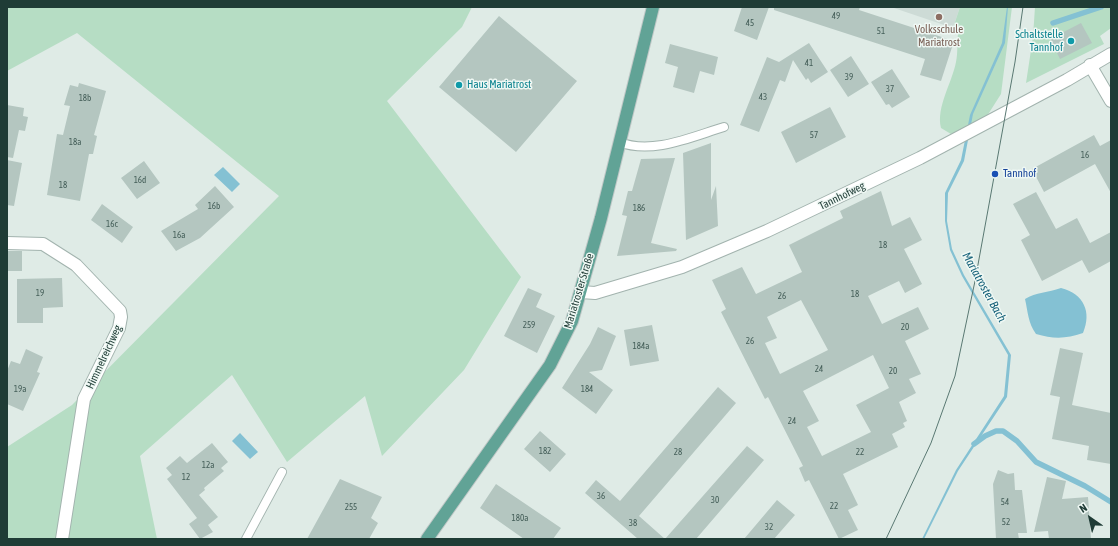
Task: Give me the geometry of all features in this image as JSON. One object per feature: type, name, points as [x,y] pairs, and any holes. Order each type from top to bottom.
[{"type":"main road","name":"Mariatroster Straße","points":[[427,539],[550,365],[572,322],[581,292],[653,7]]},
{"type":"street","name":"Tannhofweg","points":[[581,292],[595,293],[682,267],[780,225],[920,158],[1067,80],[1090,65],[1111,54]]},
{"type":"street","points":[[1090,65],[1111,101]]},
{"type":"street","name":"Himmelreichweg","points":[[7,243],[43,244],[76,265],[120,311],[121,317],[119,328],[84,399],[62,539]]},
{"type":"lane","points":[[619,142],[631,147],[664,145],[724,127]]},
{"type":"lane","points":[[246,539],[282,472]]},
{"type":"shaded area","name":"Volksschule Mariatrost","points":[[891,7],[960,7],[953,28]]},
{"type":"green space","points":[[7,7],[472,7],[462,27],[387,101],[521,277],[464,370],[382,456],[365,396],[287,462],[232,375],[140,456],[157,539],[7,539],[7,447],[72,405],[279,196],[77,33],[7,71]]},
{"type":"green space","points":[[960,7],[1012,7],[1001,94],[987,116],[951,134],[941,128],[940,120],[942,103],[957,59],[958,34],[953,28]]},
{"type":"green space","points":[[1035,7],[1111,7],[1111,28],[1100,36],[1104,44],[1026,83],[1033,37]]},
{"type":"water","name":"Mariatroster Bach","points":[[1007,7],[1005,43],[973,114],[964,161],[948,193],[947,221],[952,249],[964,275],[1011,355],[1007,397],[958,471],[924,539],[922,539],[956,470],[1004,396],[1008,355],[962,276],[950,250],[945,221],[945,193],[961,160],[970,115],[1002,43]]},
{"type":"water","points":[[223,167],[240,184],[232,192],[214,175]]},
{"type":"water","points":[[1061,288],[1075,295],[1084,305],[1087,318],[1083,333],[1060,338],[1036,334],[1030,322],[1025,299],[1033,295]]},
{"type":"water","points":[[240,433],[258,452],[250,459],[232,441]]},
{"type":"building","points":[[742,7],[769,7],[757,40],[734,31]]},
{"type":"building","points":[[774,7],[860,7],[859,10],[954,41],[941,81],[920,75],[925,59],[774,10]]},
{"type":"building","name":"Haus Mariatrost","points":[[499,16],[577,81],[516,152],[439,87]]},
{"type":"building","name":"Schaltstelle Tannhof","points":[[1081,23],[1092,43],[1060,59],[1050,39]]},
{"type":"building","points":[[809,43],[828,72],[811,83],[808,78],[806,80],[793,60],[785,82],[780,80],[759,132],[740,125],[767,57],[779,62]]},
{"type":"building","points":[[670,44],[718,57],[714,75],[700,71],[694,93],[673,87],[678,67],[665,63]]},
{"type":"building","points":[[851,56],[869,84],[848,97],[830,70]]},
{"type":"building","points":[[892,69],[910,97],[892,108],[889,104],[886,105],[871,82]]},
{"type":"building","points":[[79,83],[106,91],[94,135],[97,136],[93,154],[89,154],[80,201],[47,195],[57,134],[63,135],[70,106],[64,105],[70,85],[78,87]]},
{"type":"building","points":[[7,105],[24,108],[23,116],[28,117],[25,131],[19,130],[13,158],[7,157]]},
{"type":"building","points":[[830,107],[846,137],[796,163],[781,132]]},
{"type":"building","points":[[1094,135],[1100,146],[1111,140],[1111,193],[1095,164],[1044,192],[1032,169]]},
{"type":"building","points":[[711,143],[711,200],[716,186],[718,226],[686,240],[683,153]]},
{"type":"building","points":[[675,158],[651,243],[677,249],[676,251],[617,256],[627,216],[622,215],[628,191],[632,191],[641,159]]},
{"type":"building","points":[[7,160],[22,163],[14,206],[7,205]]},
{"type":"building","points":[[144,161],[160,183],[137,199],[121,178]]},
{"type":"building","points":[[215,186],[234,207],[200,238],[176,251],[161,231],[198,209],[195,205]]},
{"type":"building","points":[[881,191],[892,226],[910,217],[922,240],[904,249],[922,284],[905,293],[899,281],[868,296],[882,324],[918,307],[929,329],[905,341],[921,374],[909,379],[916,393],[899,402],[907,421],[903,423],[905,427],[892,434],[898,447],[843,474],[858,505],[848,510],[858,530],[839,539],[809,480],[805,482],[799,468],[803,466],[768,397],[765,399],[721,312],[726,309],[712,280],[742,267],[756,294],[802,272],[789,245],[843,218],[840,211]],"holes":[[[801,300],[828,350],[780,374],[765,343],[777,338],[767,317]],[[873,355],[889,388],[856,405],[871,432],[822,456],[807,427],[819,421],[803,391]]]},
{"type":"building","points":[[1036,192],[1056,229],[1077,218],[1090,243],[1111,232],[1111,261],[1089,273],[1082,260],[1042,281],[1021,240],[1030,235],[1013,204]]},
{"type":"building","points":[[102,204],[133,227],[122,243],[91,220]]},
{"type":"building","points":[[7,251],[22,251],[22,271],[7,271]]},
{"type":"building","points":[[62,278],[63,307],[43,308],[43,323],[17,323],[17,279]]},
{"type":"building","points":[[528,288],[542,294],[536,307],[555,316],[537,353],[504,336]]},
{"type":"building","points":[[652,325],[659,361],[630,366],[624,330]]},
{"type":"building","points":[[598,327],[616,336],[602,370],[589,372],[613,390],[596,414],[562,388],[590,344]]},
{"type":"building","points":[[1060,348],[1083,353],[1072,405],[1111,413],[1111,464],[1087,460],[1089,446],[1052,439],[1060,397],[1050,395]]},
{"type":"building","points":[[26,349],[43,357],[37,372],[40,373],[23,411],[7,404],[7,371],[11,361],[20,364]]},
{"type":"building","points":[[718,387],[736,403],[639,516],[665,539],[638,539],[585,493],[596,480],[620,501]]},
{"type":"building","points":[[540,431],[566,454],[550,472],[524,449]]},
{"type":"building","points":[[212,443],[228,462],[221,468],[224,471],[204,488],[205,490],[199,495],[218,517],[208,525],[213,532],[200,539],[189,524],[197,518],[167,479],[172,475],[166,468],[180,456],[187,463]]},
{"type":"building","points":[[747,446],[764,460],[696,539],[665,539]]},
{"type":"building","points":[[998,470],[1008,474],[1014,473],[1015,490],[1022,490],[1027,533],[1018,533],[1019,539],[996,539],[993,484]]},
{"type":"building","points":[[1047,477],[1066,481],[1062,499],[1088,497],[1091,539],[1049,539],[1048,531],[1034,532]]},
{"type":"building","points":[[340,479],[382,497],[371,518],[378,523],[369,539],[307,539]]},
{"type":"building","points":[[496,484],[561,528],[553,539],[524,539],[480,508]]},
{"type":"building","points":[[777,500],[795,515],[774,539],[744,539]]},
{"type":"waterway","points":[[1053,23],[1101,7]]},
{"type":"waterway","points":[[974,444],[985,436],[996,431],[1003,431],[1017,441],[1036,462],[1085,486],[1111,502]]},
{"type":"tram line","points":[[886,539],[931,443],[955,376],[975,281],[1015,62],[1023,7]]},
{"type":"place","name":"Volksschule Mariatrost","points":[[939,17]]},
{"type":"place","name":"Schaltstelle Tannhof","points":[[1071,41]]},
{"type":"place","name":"Haus Mariatrost","points":[[459,85]]},
{"type":"place","name":"Tannhof","points":[[995,174]]}]
